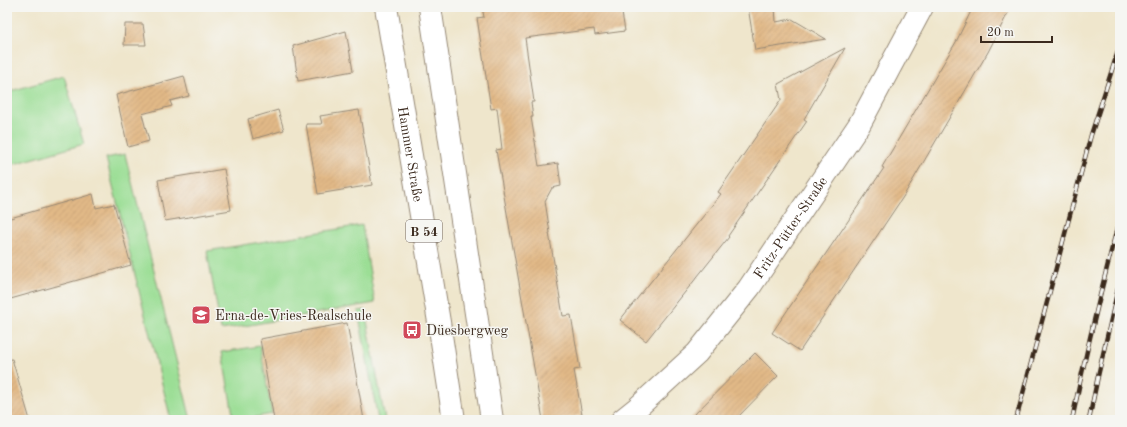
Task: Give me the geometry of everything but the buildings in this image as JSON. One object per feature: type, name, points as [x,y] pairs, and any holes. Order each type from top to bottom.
[{"type":"main road","name":"Hammer Straße","points":[[386,7],[454,420]]},
{"type":"main road","name":"B 54","points":[[430,7],[492,420]]},
{"type":"main road","name":"Fritz-Pütter-Straße","points":[[622,420],[697,353],[749,288],[859,125],[922,7]]},
{"type":"green space","points":[[64,76],[84,144],[7,166],[7,92]]},
{"type":"green space","points":[[125,154],[191,420],[171,420],[106,158]]},
{"type":"green space","points":[[362,225],[375,303],[221,330],[207,251]]},
{"type":"green space","points":[[365,310],[385,420],[378,420],[358,311]]},
{"type":"green space","points":[[260,346],[272,414],[234,420],[222,352]]},
{"type":"railway","points":[[1016,420],[1091,135],[1120,45]]},
{"type":"railway","points":[[1072,420],[1094,318],[1120,217]]},
{"type":"railway","points":[[1089,420],[1120,280]]},
{"type":"place","name":"Erna-de-Vries-Realschule","points":[[201,315]]},
{"type":"place","name":"Düesbergweg","points":[[412,330]]}]
